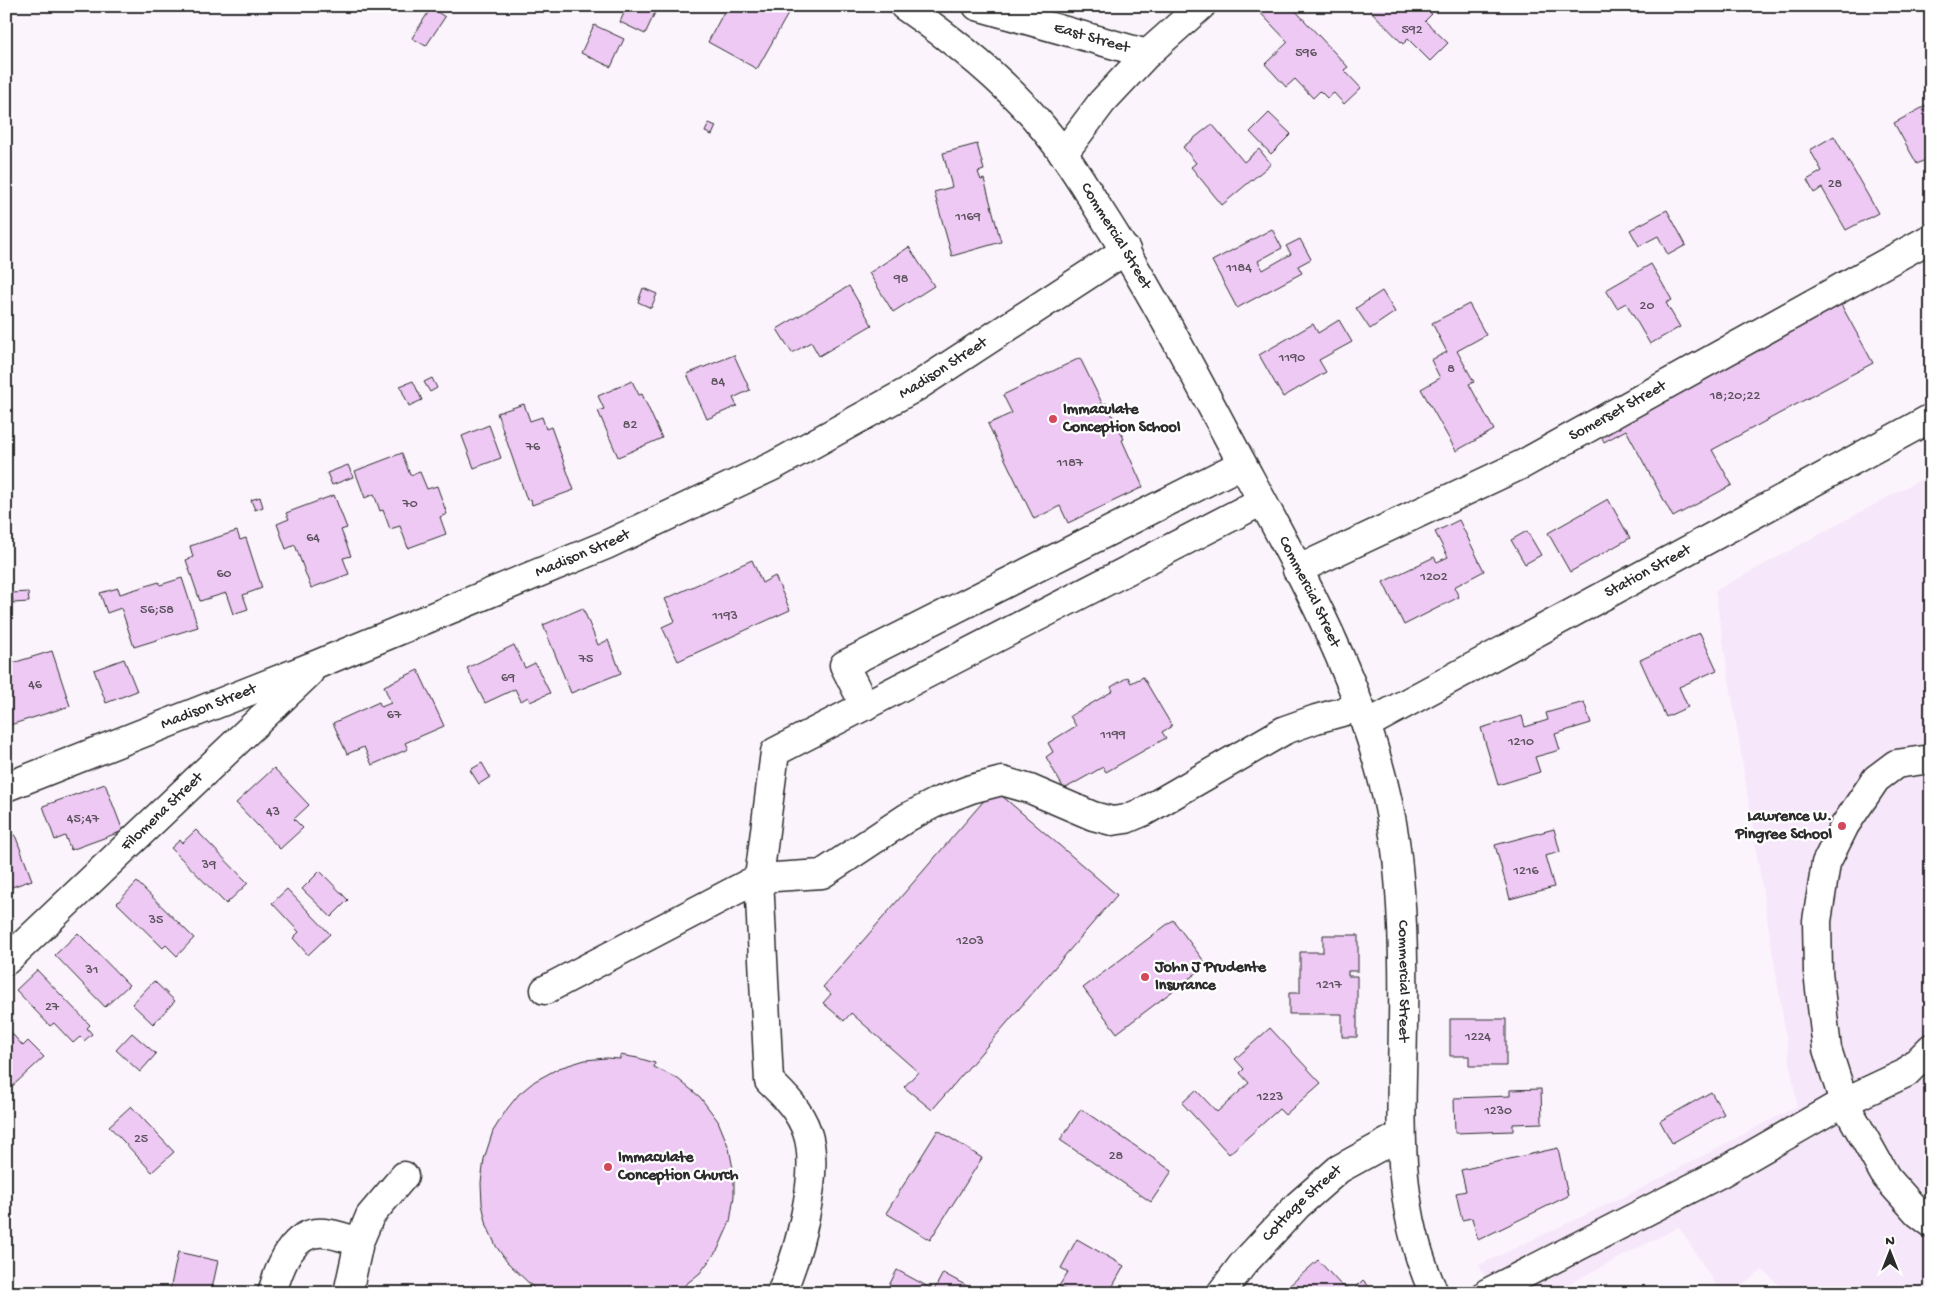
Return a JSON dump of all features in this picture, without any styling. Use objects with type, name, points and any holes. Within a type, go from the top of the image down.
[{"type":"street","name":"Commercial Street","points":[[904,6],[981,65],[1022,103],[1063,154],[1126,250],[1262,501],[1333,640],[1363,716],[1387,803],[1394,838],[1400,888],[1403,961],[1401,1156],[1406,1202],[1414,1240],[1434,1293]]},
{"type":"street","name":"East Street","points":[[977,6],[1147,54]]},
{"type":"street","name":"East Street","points":[[1063,154],[1102,102],[1147,54],[1201,6]]},
{"type":"street","name":"Somerset Street","points":[[1297,570],[1523,464],[1931,238]]},
{"type":"street","name":"Madison Street","points":[[6,787],[318,664],[606,545],[773,466],[916,387],[1126,250]]},
{"type":"street","name":"Station Street","points":[[759,878],[822,874],[908,817],[937,802],[971,789],[1002,781],[1030,789],[1093,816],[1112,821],[1126,819],[1146,811],[1285,730],[1316,718],[1363,716],[1931,418]]},
{"type":"street","points":[[865,706],[844,665],[1242,464]]},
{"type":"street","points":[[781,1293],[790,1274],[799,1244],[808,1199],[811,1162],[808,1133],[792,1102],[769,1081],[759,878],[775,752],[1262,501]]},
{"type":"street","name":"Filomena Street","points":[[6,961],[318,664]]},
{"type":"street","points":[[1931,759],[1896,764],[1876,778],[1845,825],[1826,864],[1816,921],[1818,972],[1828,1048],[1844,1102],[1886,1177],[1918,1213],[1931,1223]]},
{"type":"street","points":[[545,990],[759,878]]},
{"type":"street","points":[[1487,1293],[1719,1174],[1844,1102],[1906,1073],[1931,1048]]},
{"type":"street","name":"Cottage Street","points":[[1222,1293],[1243,1264],[1292,1212],[1339,1169],[1401,1135]]},
{"type":"street","points":[[348,1293],[359,1242],[370,1216],[404,1176]]},
{"type":"street","points":[[272,1293],[278,1273],[291,1248],[307,1235],[323,1232],[359,1242]]},
{"type":"shaded area","name":"Lawrence W. Pingree School","points":[[1925,477],[1931,485],[1931,1293],[1788,1293],[1763,1270],[1730,1293],[1721,1293],[1679,1227],[1551,1293],[1494,1293],[1479,1265],[1642,1188],[1797,1106],[1715,591]]},
{"type":"building","points":[[627,6],[658,6],[645,34],[620,22]]},
{"type":"building","points":[[727,6],[780,6],[779,9],[788,14],[757,69],[708,42]]},
{"type":"building","points":[[1254,6],[1291,6],[1348,67],[1344,70],[1361,88],[1344,104],[1334,93],[1327,98],[1320,91],[1313,98],[1295,79],[1286,87],[1265,64],[1288,42]]},
{"type":"building","points":[[1366,6],[1423,6],[1432,14],[1425,21],[1448,43],[1430,61],[1408,39],[1403,44]]},
{"type":"building","points":[[431,8],[445,17],[426,46],[412,38]]},
{"type":"building","points":[[594,25],[624,39],[611,67],[581,53]]},
{"type":"building","points":[[1931,103],[1931,157],[1917,164],[1894,123]]},
{"type":"building","points":[[1269,113],[1291,134],[1271,154],[1250,132]]},
{"type":"building","points":[[709,123],[716,126],[712,135],[705,132]]},
{"type":"building","points":[[1212,124],[1244,162],[1259,149],[1271,164],[1222,205],[1191,167],[1196,163],[1183,147]]},
{"type":"building","points":[[1834,136],[1878,213],[1846,230],[1822,188],[1814,193],[1807,180],[1822,171],[1810,150]]},
{"type":"building","points":[[977,144],[984,170],[978,172],[981,180],[984,179],[1001,242],[952,256],[934,192],[952,187],[943,153]]},
{"type":"building","points":[[1667,210],[1686,245],[1668,255],[1658,236],[1639,246],[1630,230]]},
{"type":"building","points":[[1272,229],[1282,248],[1258,261],[1263,270],[1291,254],[1286,246],[1300,239],[1311,259],[1298,266],[1302,273],[1237,308],[1212,261]]},
{"type":"building","points":[[909,247],[934,286],[893,312],[869,273]]},
{"type":"building","points":[[1651,264],[1672,300],[1666,303],[1680,327],[1650,344],[1626,303],[1617,308],[1606,290]]},
{"type":"building","points":[[849,286],[872,325],[819,356],[811,342],[792,353],[777,329]]},
{"type":"building","points":[[643,288],[657,294],[651,308],[638,302]]},
{"type":"building","points":[[1382,291],[1395,312],[1370,329],[1356,308]]},
{"type":"building","points":[[1838,299],[1873,363],[1712,450],[1732,485],[1673,517],[1626,430],[1604,442],[1597,429]]},
{"type":"building","points":[[1469,304],[1486,335],[1457,351],[1474,382],[1469,384],[1494,430],[1456,451],[1421,389],[1440,378],[1431,360],[1447,352],[1432,323]]},
{"type":"building","points":[[1339,320],[1352,342],[1319,360],[1326,372],[1283,397],[1259,355],[1313,324],[1318,333]]},
{"type":"building","points":[[734,355],[750,390],[733,398],[737,406],[707,419],[687,374]]},
{"type":"building","points":[[1080,358],[1103,405],[1106,403],[1124,439],[1122,440],[1143,487],[1068,523],[1060,506],[1034,519],[988,424],[1012,413],[1003,395]]},
{"type":"building","points":[[432,378],[437,388],[430,392],[424,382]]},
{"type":"building","points":[[413,381],[422,400],[409,406],[400,386]]},
{"type":"building","points":[[632,381],[639,395],[642,394],[662,438],[618,457],[598,411],[604,409],[598,396]]},
{"type":"building","points":[[524,404],[530,421],[542,417],[546,429],[551,427],[574,490],[532,505],[531,499],[527,500],[497,413]]},
{"type":"building","points":[[489,425],[501,458],[474,468],[462,436]]},
{"type":"building","points":[[402,453],[410,475],[420,472],[427,489],[437,486],[447,514],[440,517],[446,534],[408,548],[400,526],[390,529],[383,510],[380,511],[374,494],[365,498],[355,471]]},
{"type":"building","points":[[348,465],[353,477],[332,485],[327,473]]},
{"type":"building","points":[[334,495],[347,528],[341,530],[351,556],[343,558],[349,574],[311,588],[295,545],[286,549],[277,524],[289,519],[286,513]]},
{"type":"building","points":[[260,497],[263,507],[255,510],[251,500]]},
{"type":"building","points":[[1608,499],[1630,538],[1570,572],[1548,533]]},
{"type":"building","points":[[1459,520],[1484,571],[1454,587],[1459,597],[1404,625],[1383,582],[1434,557],[1437,562],[1448,557],[1435,532]]},
{"type":"building","points":[[237,531],[240,540],[246,538],[262,588],[243,595],[248,609],[233,614],[226,593],[200,601],[186,560],[193,557],[190,546]]},
{"type":"building","points":[[1527,531],[1541,555],[1525,564],[1511,540]]},
{"type":"building","points":[[752,560],[762,583],[775,576],[790,610],[678,661],[662,627],[675,621],[665,599]]},
{"type":"building","points":[[182,578],[198,627],[134,647],[121,608],[107,613],[100,593],[118,588],[120,594],[159,582],[160,585]]},
{"type":"building","points":[[28,592],[29,602],[13,603],[12,593]]},
{"type":"building","points":[[583,608],[598,645],[608,640],[621,673],[571,693],[543,625]]},
{"type":"building","points":[[1700,633],[1717,670],[1679,687],[1688,707],[1666,717],[1640,660]]},
{"type":"building","points":[[514,645],[525,668],[535,663],[550,693],[530,702],[528,697],[521,701],[515,689],[485,703],[467,668]]},
{"type":"building","points":[[52,651],[70,706],[10,725],[6,712],[6,665]]},
{"type":"building","points":[[124,659],[137,691],[106,703],[94,670]]},
{"type":"building","points":[[418,670],[444,726],[405,743],[408,749],[372,765],[364,747],[347,754],[333,723],[379,702],[381,707],[391,703],[384,686]]},
{"type":"building","points":[[1128,677],[1131,683],[1143,677],[1172,726],[1162,732],[1166,738],[1106,772],[1103,767],[1064,789],[1046,757],[1053,752],[1048,743],[1076,726],[1070,716],[1113,691],[1111,687]]},
{"type":"building","points":[[1584,702],[1591,723],[1555,734],[1560,750],[1535,757],[1540,772],[1498,785],[1481,728],[1522,716],[1525,727],[1548,720],[1546,713]]},
{"type":"building","points":[[482,763],[490,777],[479,784],[470,770]]},
{"type":"building","points":[[274,768],[309,805],[294,819],[303,828],[280,849],[236,803]]},
{"type":"building","points":[[105,784],[123,831],[71,850],[65,836],[55,840],[43,806]]},
{"type":"building","points":[[994,789],[1117,895],[932,1110],[904,1087],[918,1072],[851,1013],[844,1021],[823,1003],[831,994],[823,987]]},
{"type":"building","points":[[1554,829],[1560,852],[1545,856],[1554,887],[1510,899],[1495,845]]},
{"type":"building","points":[[196,830],[248,883],[226,904],[171,848],[180,840],[182,843]]},
{"type":"building","points":[[15,835],[32,880],[6,889],[6,838]]},
{"type":"building","points":[[320,871],[348,900],[331,917],[302,889]]},
{"type":"building","points":[[137,882],[194,938],[177,956],[166,945],[163,948],[117,903]]},
{"type":"building","points":[[287,889],[330,934],[308,955],[293,938],[299,932],[272,903]]},
{"type":"building","name":"John J Prudente Insurance","points":[[1173,920],[1207,965],[1117,1033],[1083,988]]},
{"type":"building","points":[[78,933],[129,985],[105,1007],[55,955]]},
{"type":"building","points":[[1323,935],[1358,935],[1358,971],[1348,971],[1348,976],[1357,976],[1357,1037],[1342,1037],[1342,1014],[1289,1014],[1289,993],[1300,993],[1300,952],[1323,952]]},
{"type":"building","points":[[37,970],[90,1025],[87,1028],[92,1034],[84,1041],[80,1037],[73,1043],[54,1023],[50,1026],[16,990]]},
{"type":"building","points":[[154,981],[175,1001],[153,1024],[132,1004]]},
{"type":"building","points":[[1450,1019],[1506,1019],[1506,1066],[1469,1066],[1469,1056],[1450,1056]]},
{"type":"building","points":[[6,1027],[23,1046],[28,1041],[44,1057],[6,1092]]},
{"type":"building","points":[[1270,1028],[1321,1083],[1285,1115],[1279,1109],[1229,1154],[1182,1103],[1196,1090],[1217,1112],[1249,1083],[1240,1073],[1244,1069],[1235,1059]]},
{"type":"building","points":[[132,1033],[156,1054],[140,1072],[116,1050]]},
{"type":"building","name":"Immaculate Conception Church","points":[[620,1055],[655,1063],[654,1067],[678,1079],[700,1097],[718,1121],[729,1148],[734,1174],[734,1196],[730,1222],[718,1249],[700,1273],[675,1293],[531,1293],[534,1288],[507,1262],[496,1246],[487,1226],[482,1204],[481,1183],[484,1159],[493,1131],[519,1094],[535,1081],[559,1068],[585,1060],[620,1059]]},
{"type":"building","points":[[1541,1089],[1542,1123],[1513,1124],[1513,1131],[1455,1133],[1454,1098],[1510,1096],[1510,1090]]},
{"type":"building","points":[[1711,1092],[1724,1114],[1672,1143],[1660,1121]]},
{"type":"building","points":[[131,1106],[174,1152],[152,1172],[109,1126]]},
{"type":"building","points":[[1081,1109],[1172,1171],[1151,1202],[1060,1140]]},
{"type":"building","points":[[938,1130],[982,1158],[930,1240],[886,1213]]},
{"type":"building","points":[[1558,1148],[1568,1196],[1478,1240],[1472,1218],[1462,1220],[1456,1193],[1466,1191],[1461,1170]]},
{"type":"building","points":[[1077,1239],[1124,1266],[1109,1293],[1071,1293],[1059,1286],[1068,1272],[1061,1268]]},
{"type":"building","points":[[178,1252],[218,1261],[211,1293],[185,1293],[170,1290]]},
{"type":"building","points":[[1318,1260],[1341,1285],[1353,1290],[1363,1280],[1375,1293],[1281,1293]]},
{"type":"building","points":[[897,1270],[934,1290],[943,1273],[980,1293],[885,1293]]},
{"type":"place","name":"Immaculate Conception School","points":[[1053,419]]},
{"type":"place","name":"Lawrence W. Pingree School","points":[[1842,826]]},
{"type":"place","name":"John J Prudente Insurance","points":[[1145,977]]},
{"type":"place","name":"Immaculate Conception Church","points":[[608,1167]]}]
